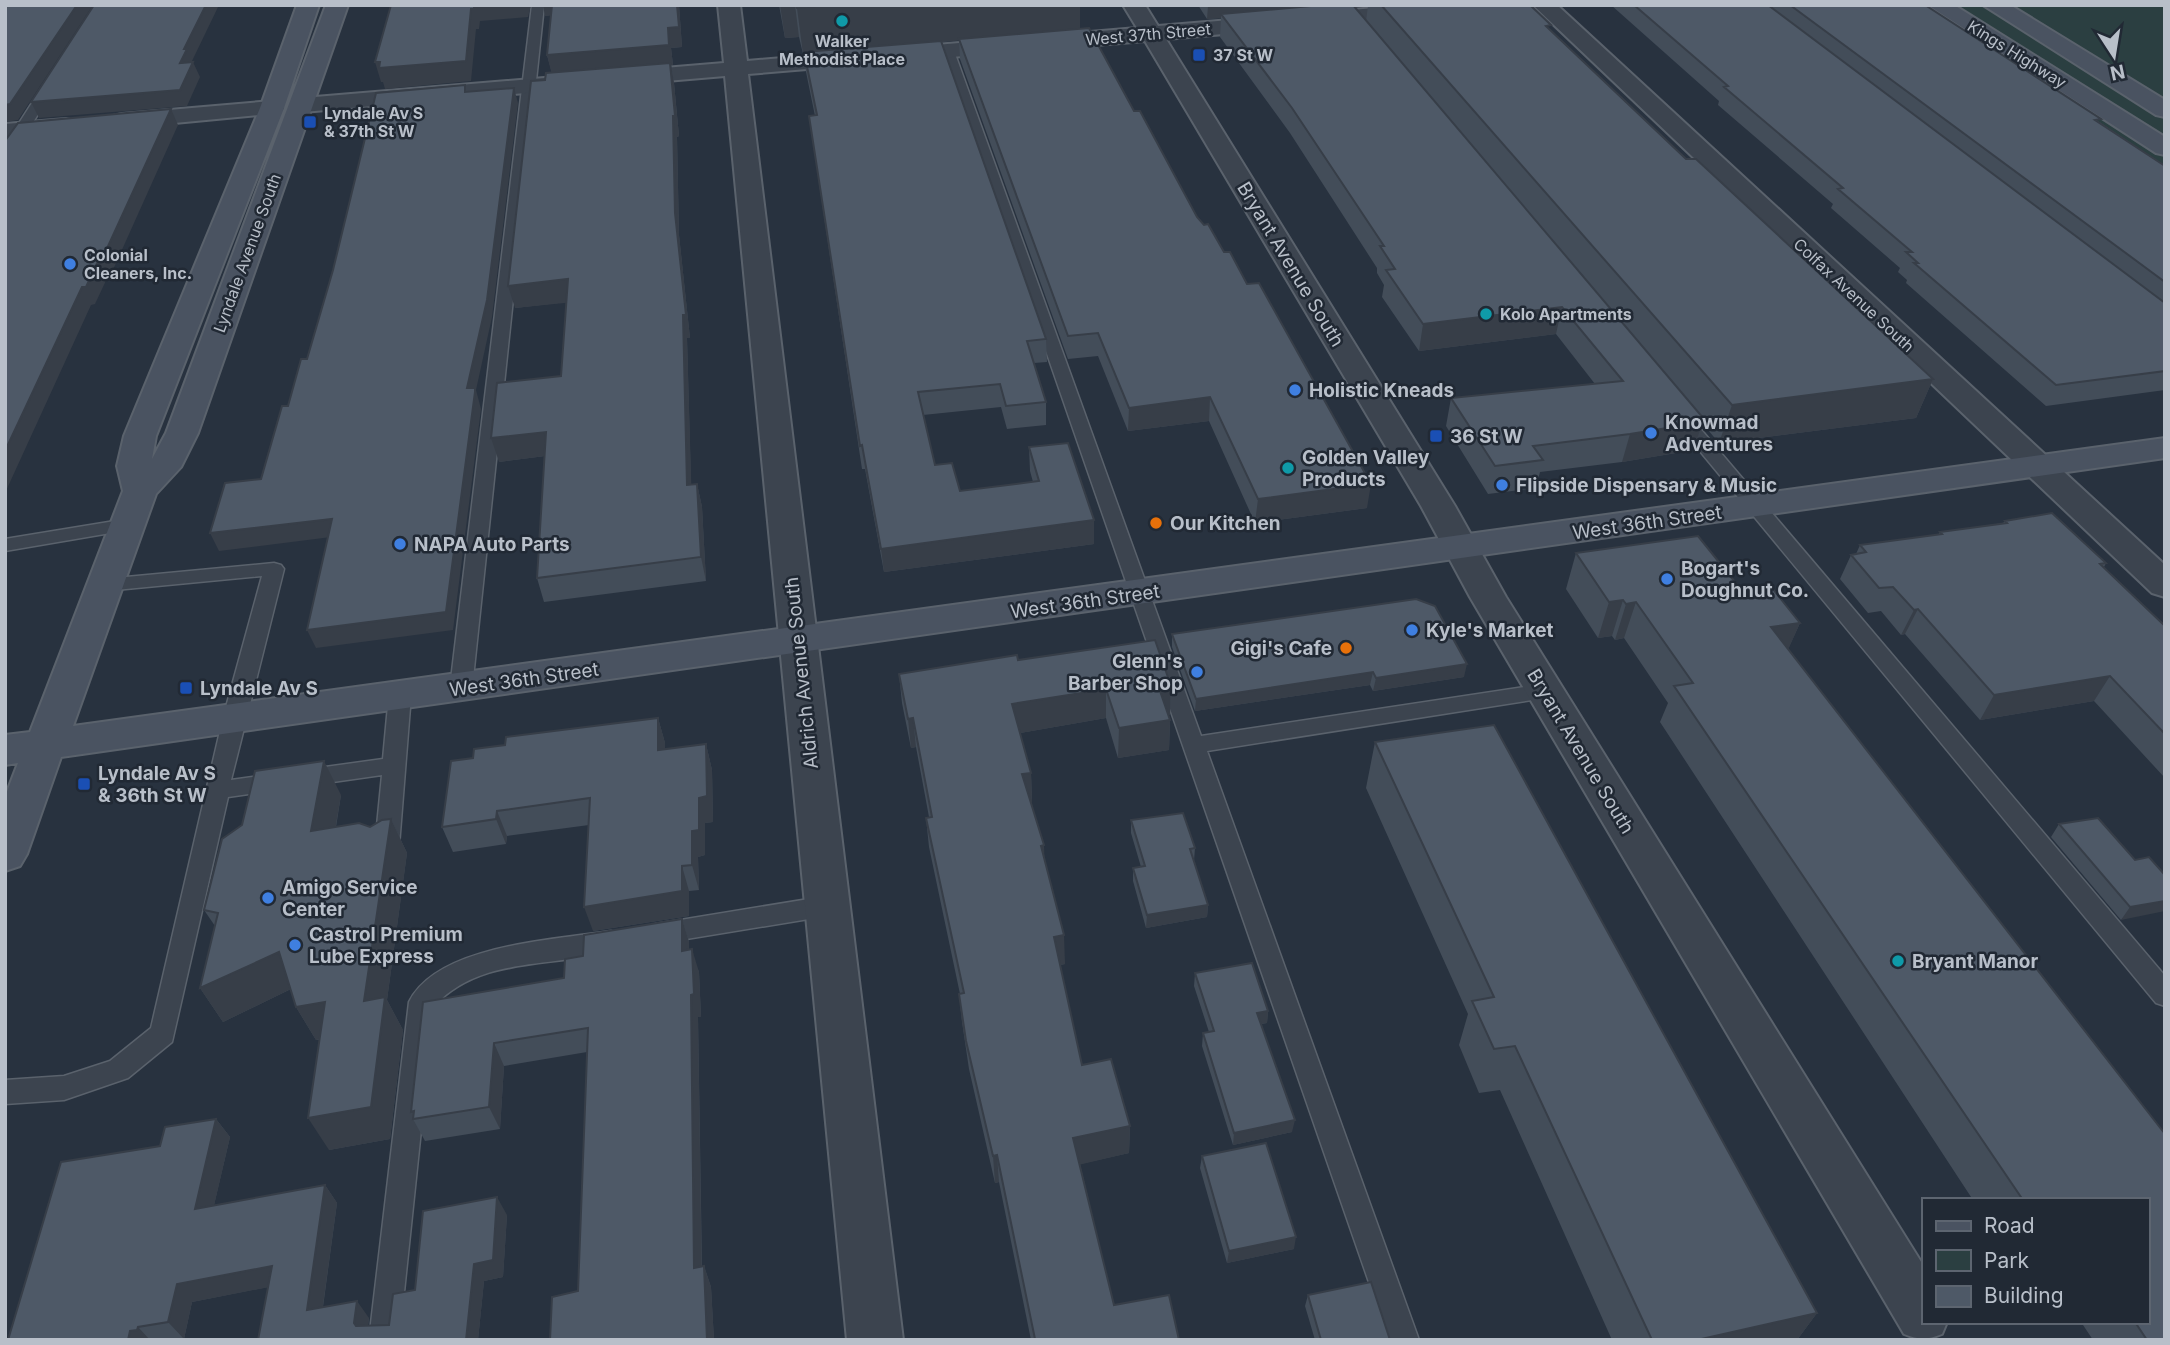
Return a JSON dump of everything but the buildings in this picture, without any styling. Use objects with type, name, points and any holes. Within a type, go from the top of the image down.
[{"type":"main road","name":"Lyndale Avenue South","points":[[140,491],[134,466],[140,436],[272,108],[308,5]]},
{"type":"main road","name":"Lyndale Avenue South","points":[[5,854],[140,491],[169,460],[182,433],[337,5]]},
{"type":"main road","name":"Kings Highway","points":[[1939,5],[2165,148]]},
{"type":"main road","name":"Kings Highway","points":[[1994,5],[2165,110]]},
{"type":"main road","name":"West 36th Street","points":[[5,750],[2165,449]]},
{"type":"street","name":"Aldrich Avenue South","points":[[729,5],[875,1340]]},
{"type":"street","name":"Bryant Avenue South","points":[[1134,5],[1922,1313]]},
{"type":"street","name":"West 37th Street","points":[[303,105],[1151,33],[1344,11],[1491,5]]},
{"type":"street","name":"Colfax Avenue South","points":[[1544,5],[2165,585]]},
{"type":"street","points":[[13,131],[272,108]]},
{"type":"street","points":[[1929,1324],[1938,1340]]},
{"type":"lane","points":[[461,688],[538,5]]},
{"type":"lane","points":[[1344,11],[1367,39]]},
{"type":"lane","points":[[948,51],[1404,1340]]},
{"type":"lane","points":[[5,156],[13,131],[59,72]]},
{"type":"lane","points":[[1667,400],[2165,995]]},
{"type":"lane","points":[[5,545],[127,525]]},
{"type":"lane","points":[[5,1092],[64,1088],[119,1070],[163,1034],[234,718],[274,569],[105,585]]},
{"type":"lane","points":[[1195,745],[1545,691]]},
{"type":"lane","points":[[386,850],[396,765],[400,695]]},
{"type":"lane","points":[[218,790],[396,765]]},
{"type":"lane","points":[[384,1340],[422,1002],[440,983],[478,963],[827,906]]},
{"type":"green space","points":[[1914,5],[2165,5],[2165,171]]},
{"type":"place","name":"Walker Methodist Place","points":[[842,21]]},
{"type":"place","name":"37 St W","points":[[1199,55]]},
{"type":"place","name":"Lyndale Av S & 37th St W","points":[[310,122]]},
{"type":"place","name":"Colonial Cleaners, Inc.","points":[[70,264]]},
{"type":"place","name":"Kolo Apartments","points":[[1486,314]]},
{"type":"place","name":"Holistic Kneads","points":[[1295,390]]},
{"type":"place","name":"Knowmad Adventures","points":[[1651,433]]},
{"type":"place","name":"36 St W","points":[[1436,436]]},
{"type":"place","name":"Golden Valley Products","points":[[1288,468]]},
{"type":"place","name":"Flipside Dispensary & Music","points":[[1502,485]]},
{"type":"place","name":"Our Kitchen","points":[[1156,523]]},
{"type":"place","name":"NAPA Auto Parts","points":[[400,544]]},
{"type":"place","name":"Bogart's Doughnut Co.","points":[[1667,579]]},
{"type":"place","name":"Kyle's Market","points":[[1412,630]]},
{"type":"place","name":"Gigi's Cafe","points":[[1346,648]]},
{"type":"place","name":"Glenn's Barber Shop","points":[[1197,672]]},
{"type":"place","name":"Lyndale Av S","points":[[186,688]]},
{"type":"place","name":"Lyndale Av S & 36th St W","points":[[84,784]]},
{"type":"place","name":"Amigo Service Center","points":[[268,898]]},
{"type":"place","name":"Castrol Premium Lube Express","points":[[295,945]]},
{"type":"place","name":"Bryant Manor","points":[[1898,961]]}]
